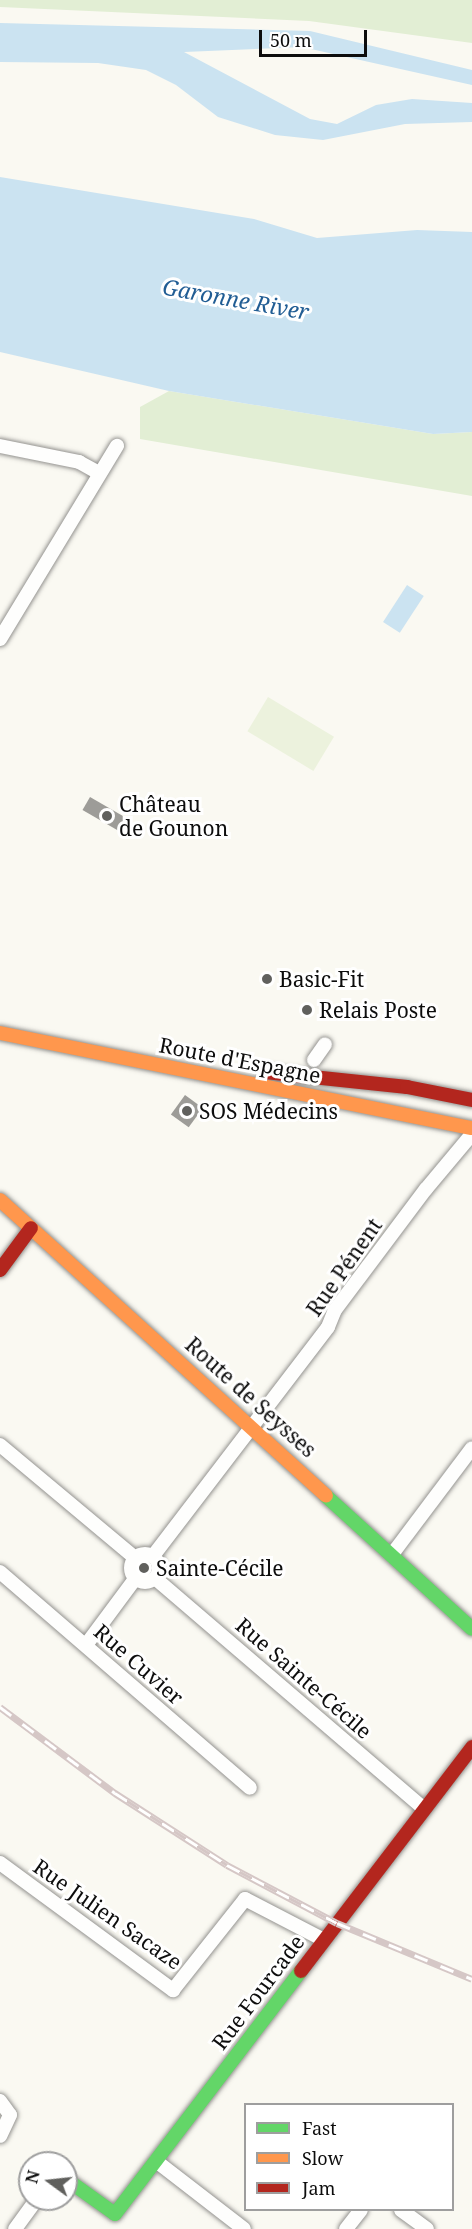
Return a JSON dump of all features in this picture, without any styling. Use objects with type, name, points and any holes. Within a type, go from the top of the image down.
[{"type":"main road","name":"Route d'Espagne","points":[[0,1019],[288,1077],[407,1087],[472,1101]]},
{"type":"main road","name":"Route d'Espagne","points":[[0,1033],[472,1128]]},
{"type":"main road","name":"Route de Seysses","points":[[0,1200],[393,1553],[472,1629]]},
{"type":"main road","points":[[0,1269],[31,1228]]},
{"type":"main road","name":"Rue Fourcade","points":[[78,2188],[115,2214],[472,1747]]},
{"type":"street","points":[[0,446],[80,462],[97,471]]},
{"type":"street","points":[[0,639],[97,471],[117,446]]},
{"type":"street","points":[[314,1060],[325,1044]]},
{"type":"street","name":"Rue Pénent","points":[[153,1556],[252,1426],[419,1198],[472,1134]]},
{"type":"street","points":[[0,1445],[135,1558],[153,1556],[160,1566],[156,1579],[145,1584],[135,1579],[131,1565],[135,1558]]},
{"type":"street","points":[[393,1553],[472,1448]]},
{"type":"street","name":"Rue Cuvier","points":[[0,1572],[250,1788]]},
{"type":"street","points":[[86,1645],[135,1579]]},
{"type":"street","name":"Rue Sainte-Cécile","points":[[156,1579],[424,1809]]},
{"type":"street","name":"Rue Julien Sacaze","points":[[0,1863],[173,1990],[245,1899],[324,1940]]},
{"type":"street","points":[[0,2101],[10,2115],[0,2136]]},
{"type":"street","points":[[156,2161],[244,2229]]},
{"type":"street","points":[[15,2229],[29,2211]]},
{"type":"street","points":[[346,2229],[360,2211]]},
{"type":"street","points":[[401,2211],[427,2229]]},
{"type":"green space","points":[[0,0],[472,0],[472,43],[309,21],[0,7]]},
{"type":"green space","points":[[169,391],[433,434],[472,432],[472,496],[140,439],[140,407]]},
{"type":"green space","points":[[268,697],[334,737],[313,771],[247,731]]},
{"type":"water","points":[[0,23],[310,31],[472,70],[472,85],[302,47],[184,52],[310,119],[337,124],[376,105],[412,99],[472,103],[472,122],[405,124],[323,140],[275,135],[218,117],[176,85],[146,70],[98,63],[0,62]]},
{"type":"water","name":"Garonne River","points":[[0,177],[254,219],[317,238],[417,230],[472,232],[472,432],[433,434],[169,391],[0,352]]},
{"type":"water","points":[[407,585],[424,596],[400,633],[383,622]]},
{"type":"building","name":"Château de Gounon","points":[[90,797],[132,821],[124,834],[82,810]]},
{"type":"building","name":"SOS Médecins","points":[[185,1095],[203,1108],[189,1127],[171,1114]]},
{"type":"railway","points":[[0,1707],[115,1793],[227,1865],[337,1923],[472,1979]]},
{"type":"traffic: fast","points":[[326,1496],[472,1629]]},
{"type":"traffic: fast","points":[[78,2188],[115,2214],[301,1971]]},
{"type":"traffic: slow","points":[[0,1033],[472,1128]]},
{"type":"traffic: slow","points":[[0,1200],[326,1496]]},
{"type":"traffic: jam","points":[[265,1072],[407,1087],[472,1100]]},
{"type":"traffic: jam","points":[[0,1270],[31,1228]]},
{"type":"traffic: jam","points":[[301,1971],[472,1747]]},
{"type":"place","name":"Château de Gounon","points":[[107,816]]},
{"type":"place","name":"Basic-Fit","points":[[267,979]]},
{"type":"place","name":"Relais Poste","points":[[307,1010]]},
{"type":"place","name":"SOS Médecins","points":[[187,1111]]},
{"type":"place","name":"Sainte-Cécile","points":[[144,1568]]}]
